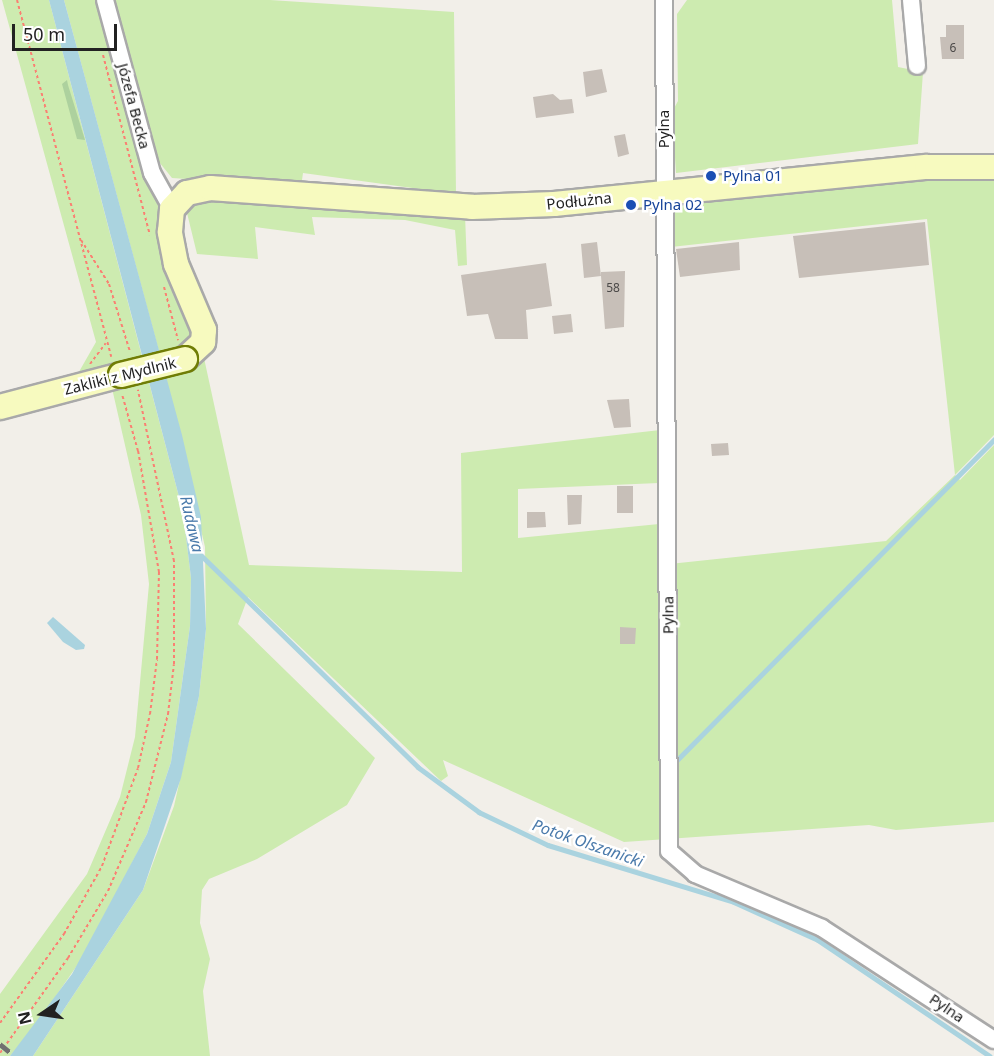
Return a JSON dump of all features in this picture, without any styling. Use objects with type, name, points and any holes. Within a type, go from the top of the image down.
[{"type":"street","name":"Józefa Becka","points":[[105,0],[152,173],[172,209]]},
{"type":"street","name":"Pylna","points":[[664,0],[669,851],[695,874],[822,928],[994,1040]]},
{"type":"street","points":[[911,0],[917,66]]},
{"type":"street","name":"Podłużna","points":[[172,209],[187,193],[210,188],[472,207],[555,204],[927,167],[994,167]]},
{"type":"street","name":"Zakliki z Mydlnik","points":[[0,407],[185,359],[203,342],[204,330],[176,264],[172,209]]},
{"type":"path","points":[[0,1023],[64,934],[102,866],[138,768],[150,714],[157,659],[159,572],[127,374],[81,239],[17,0]]},
{"type":"path","points":[[100,44],[152,243]]},
{"type":"path","points":[[0,1053],[68,958],[113,881],[142,812],[168,714],[174,664],[174,561],[127,374],[109,284],[81,239]]},
{"type":"path","points":[[161,275],[185,359]]},
{"type":"green space","points":[[2,0],[49,0],[144,364],[76,377],[96,342]]},
{"type":"green space","points":[[64,0],[102,0],[192,330],[189,347],[161,359]]},
{"type":"green space","points":[[111,0],[270,0],[454,12],[456,194],[303,173],[301,187],[172,178],[155,157]]},
{"type":"green space","points":[[687,0],[892,0],[898,67],[923,72],[918,144],[676,173],[672,112],[678,101],[677,14]]},
{"type":"green space","points":[[67,80],[85,140],[77,139],[62,84]]},
{"type":"green space","points":[[923,179],[994,181],[994,435],[955,475],[927,219],[671,247],[670,201]]},
{"type":"green space","points":[[250,198],[465,215],[467,265],[458,266],[455,230],[405,220],[312,217],[315,235],[255,227],[258,259],[197,254],[187,213],[192,200]]},
{"type":"green space","points":[[204,358],[249,565],[462,572],[461,453],[660,430],[659,483],[518,489],[518,538],[659,524],[660,565],[886,541],[955,475],[960,480],[994,445],[994,822],[896,830],[869,825],[624,842],[443,760],[448,776],[441,781],[248,597],[238,624],[375,758],[347,805],[257,859],[209,879],[202,890],[200,923],[210,959],[203,991],[210,1056],[33,1056],[143,890],[174,806],[199,696],[206,629],[205,547],[164,370]]},
{"type":"green space","points":[[147,375],[183,512],[191,578],[190,626],[171,762],[147,834],[83,957],[28,1036],[10,1056],[0,1056],[0,994],[87,874],[120,797],[135,737],[149,584],[141,515],[111,384]]},
{"type":"water","name":"Rudawa","points":[[49,0],[64,0],[182,435],[201,517],[206,629],[199,696],[181,778],[143,890],[33,1056],[10,1056],[72,974],[147,834],[171,762],[190,626],[191,578],[183,512]]},
{"type":"water","points":[[53,617],[85,645],[84,649],[76,650],[63,642],[47,623]]},
{"type":"building","points":[[946,25],[964,25],[964,59],[942,59],[940,37],[946,37]]},
{"type":"building","points":[[602,69],[607,92],[586,97],[583,72]]},
{"type":"building","points":[[553,94],[560,100],[572,99],[574,113],[536,118],[533,97]]},
{"type":"building","points":[[625,134],[629,154],[618,157],[614,136]]},
{"type":"building","points":[[925,222],[929,265],[799,278],[793,236]]},
{"type":"building","points":[[597,242],[601,276],[584,278],[581,244]]},
{"type":"building","points":[[739,242],[740,270],[680,277],[676,249]]},
{"type":"building","points":[[546,263],[552,306],[526,310],[528,339],[495,339],[488,314],[467,316],[461,275]]},
{"type":"building","points":[[625,271],[624,327],[605,329],[601,272]]},
{"type":"building","points":[[571,314],[573,332],[554,334],[552,316]]},
{"type":"building","points":[[629,399],[631,427],[614,428],[607,400]]},
{"type":"building","points":[[728,443],[729,455],[712,456],[711,444]]},
{"type":"building","points":[[617,486],[633,486],[633,513],[617,513]]},
{"type":"building","points":[[567,495],[582,495],[581,524],[568,525]]},
{"type":"building","points":[[527,512],[545,512],[546,527],[527,528]]},
{"type":"building","points":[[620,627],[636,628],[635,644],[620,644]]},
{"type":"waterway","points":[[676,761],[994,440]]},
{"type":"waterway","name":"Potok Olszanicki","points":[[202,556],[418,767],[479,812],[548,845],[734,902],[818,940],[990,1056]]},
{"type":"railway","points":[[0,1044],[15,1056]]},
{"type":"place","name":"Pylna 01","points":[[711,176]]},
{"type":"place","name":"Pylna 02","points":[[631,205]]}]
